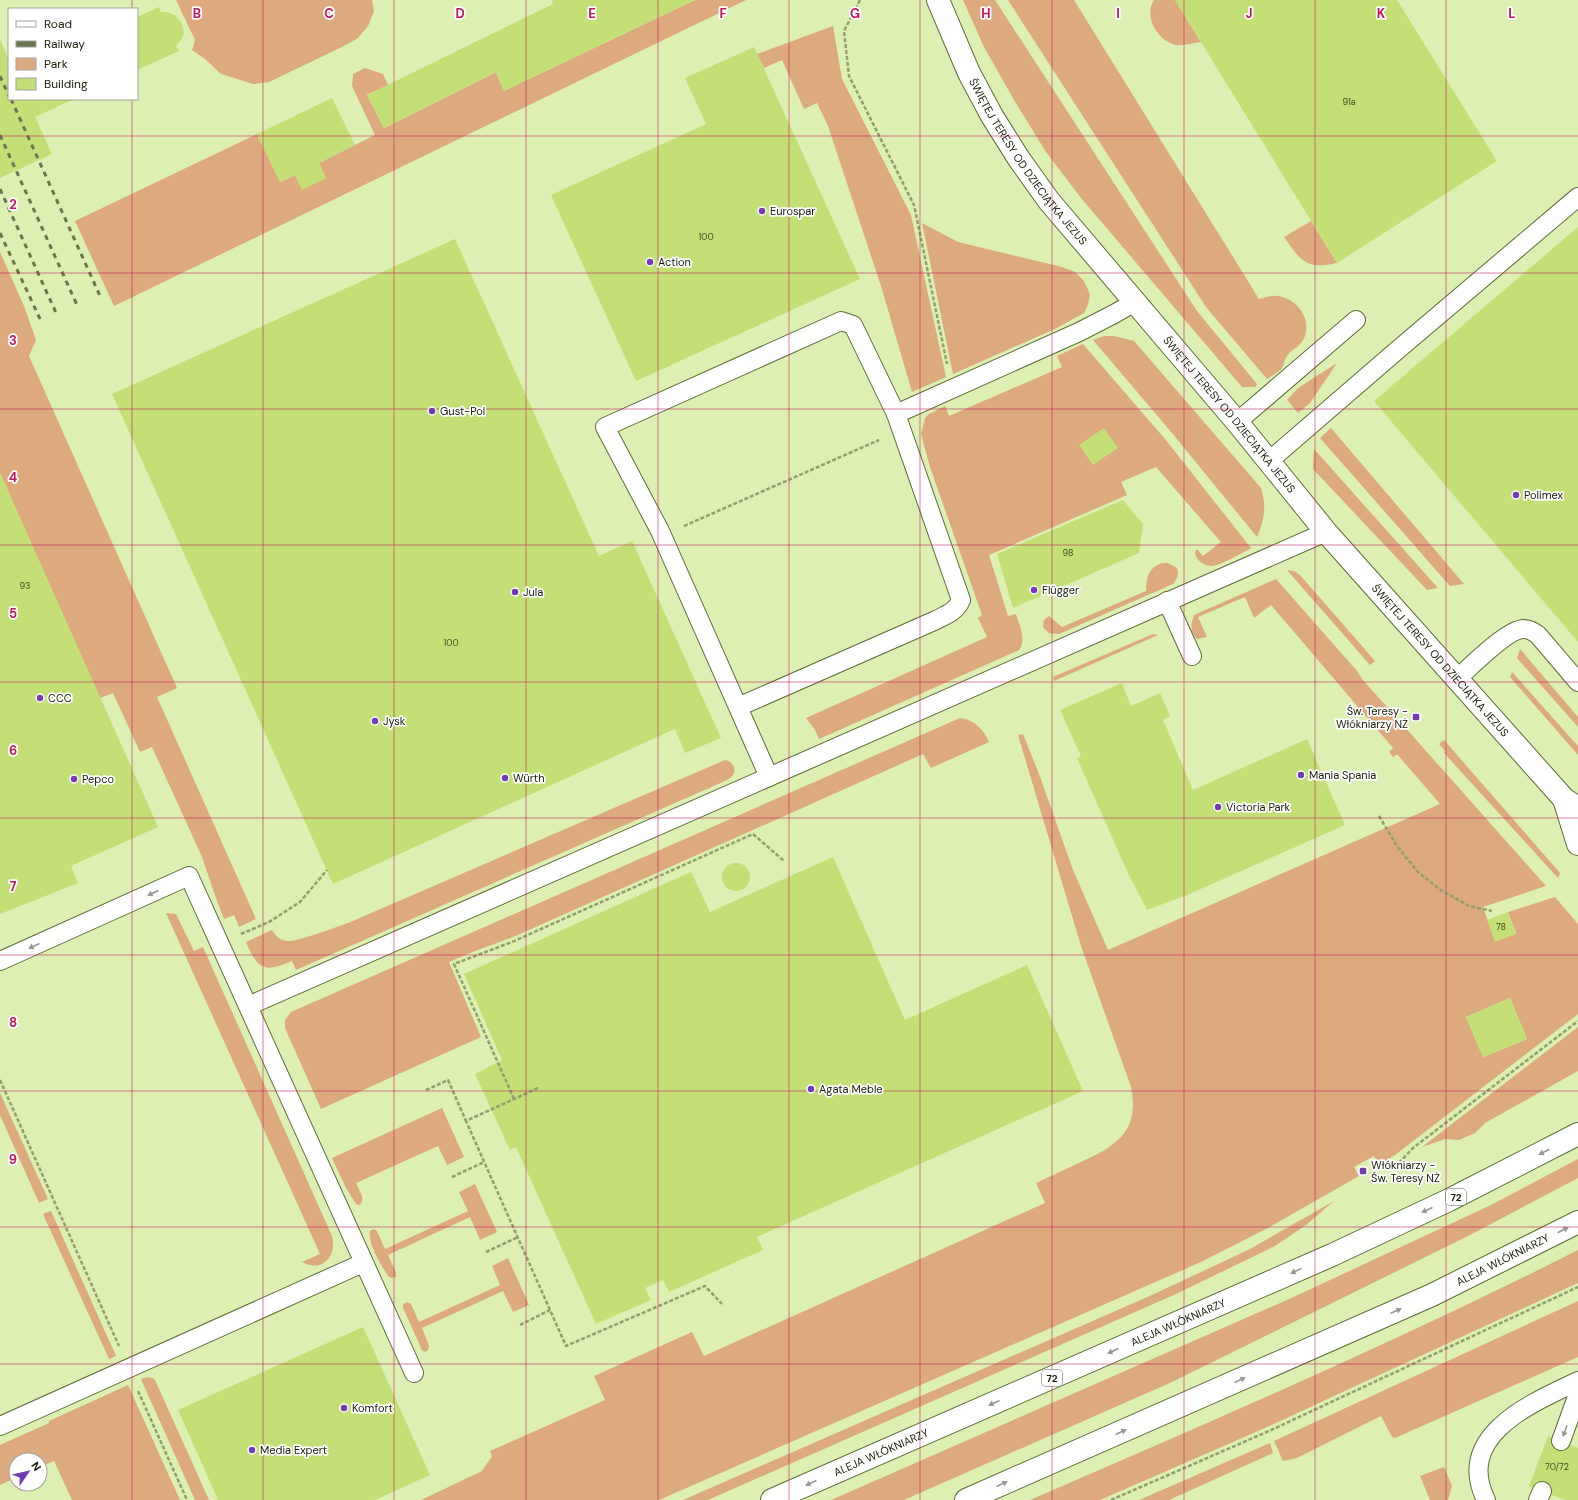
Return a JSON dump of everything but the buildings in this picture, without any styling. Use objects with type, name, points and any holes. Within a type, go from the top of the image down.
[{"type":"main road","name":"ŚWIĘTEJ TERESY OD DZIECIĄTKA JEZUS","points":[[938,0],[969,72],[992,116],[1019,159],[1049,201],[1237,422],[1326,532],[1571,803],[1578,844]]},
{"type":"main road","name":"ALEJA WŁÓKNIARZY","points":[[772,1500],[1332,1255],[1449,1200],[1578,1134]]},
{"type":"main road","name":"ALEJA WŁÓKNIARZY","points":[[966,1500],[1418,1301],[1494,1265],[1578,1222]]},
{"type":"lane","points":[[1269,461],[1578,197]]},
{"type":"lane","points":[[899,422],[952,388],[1079,332],[1135,302]]},
{"type":"lane","points":[[1237,422],[1356,320]]},
{"type":"lane","points":[[738,707],[934,621],[954,611],[958,607],[961,600],[899,422],[852,325],[841,321],[605,426],[662,536],[769,778]]},
{"type":"lane","points":[[248,1006],[1326,532]]},
{"type":"lane","points":[[1167,601],[1192,656]]},
{"type":"lane","points":[[1458,678],[1508,635],[1515,630],[1524,628],[1531,630],[1538,635],[1578,682]]},
{"type":"lane","points":[[0,961],[188,876],[414,1373]]},
{"type":"lane","points":[[0,1426],[363,1263]]},
{"type":"lane","points":[[1486,1500],[1479,1479],[1478,1467],[1486,1444],[1509,1418],[1532,1404],[1578,1382]]},
{"type":"lane","points":[[1561,1441],[1578,1394]]},
{"type":"path","points":[[860,0],[844,31],[849,76],[914,205],[952,388]]},
{"type":"path","points":[[662,536],[899,422]]},
{"type":"path","points":[[1379,816],[1397,846],[1417,871],[1439,889],[1469,906],[1492,911]]},
{"type":"path","points":[[514,1099],[454,964],[512,942],[752,834],[784,861]]},
{"type":"path","points":[[237,936],[269,922],[300,902],[327,870]]},
{"type":"path","points":[[1399,1163],[1413,1148],[1578,1020]]},
{"type":"path","points":[[0,1080],[120,1346]]},
{"type":"path","points":[[426,1090],[448,1080],[566,1346],[705,1286],[722,1304]]},
{"type":"path","points":[[466,1121],[538,1088]]},
{"type":"path","points":[[452,1177],[484,1162]]},
{"type":"path","points":[[486,1252],[518,1237]]},
{"type":"path","points":[[1111,1500],[1269,1431],[1578,1287]]},
{"type":"path","points":[[520,1325],[550,1310]]},
{"type":"path","points":[[143,1402],[187,1500]]},
{"type":"green space","points":[[176,0],[372,0],[374,11],[368,26],[358,38],[269,82],[253,84],[221,74],[205,59],[192,50],[195,40]]},
{"type":"green space","points":[[695,0],[746,0],[114,306],[75,221],[257,134],[280,182],[295,175],[302,189],[326,178],[319,163],[375,135],[352,86],[353,74],[365,68],[383,74],[388,85],[367,95],[384,128],[496,72],[504,91]]},
{"type":"green space","points":[[963,0],[995,0],[1197,311],[1257,384],[1255,387],[1242,387],[1081,198],[1046,152],[984,47]]},
{"type":"green space","points":[[1008,0],[1074,0],[1259,299],[1271,296],[1280,296],[1299,307],[1305,318],[1305,336],[1301,343],[1289,353],[1282,368],[1277,372],[1267,379],[1206,307]]},
{"type":"green space","points":[[1154,0],[1175,0],[1201,42],[1176,45],[1163,39],[1151,21],[1151,7]]},
{"type":"green space","points":[[833,26],[842,79],[911,215],[946,377],[912,392],[881,286],[828,126],[817,103],[804,109],[782,60],[764,68],[757,54]]},
{"type":"green space","points":[[1311,221],[1337,263],[1318,265],[1305,262],[1300,258],[1284,237]]},
{"type":"green space","points":[[922,223],[958,242],[1062,267],[1075,272],[1084,281],[1090,294],[1088,305],[1084,313],[1057,328],[953,374]]},
{"type":"green space","points":[[0,252],[24,306],[36,340],[29,356],[177,688],[157,697],[256,919],[239,927],[234,915],[224,919],[202,857],[152,747],[140,752],[113,693],[100,698],[0,473]]},
{"type":"green space","points":[[1104,336],[1114,336],[1134,341],[1261,488],[1264,501],[1264,513],[1257,537],[1172,433],[1093,340]]},
{"type":"green space","points":[[1083,344],[1165,439],[1251,548],[1217,565],[1210,566],[1204,564],[1195,555],[1197,549],[1203,556],[1221,542],[1156,467],[1121,482],[1127,495],[989,555],[1008,616],[1016,614],[1022,637],[1019,650],[819,739],[815,730],[806,718],[987,637],[978,618],[982,615],[930,467],[921,434],[925,418],[929,414],[945,406],[949,416],[1062,367],[1057,356]]},
{"type":"green space","points":[[1337,363],[1310,403],[1298,413],[1287,400],[1298,388]]},
{"type":"green space","points":[[1331,428],[1464,584],[1450,586],[1320,438]]},
{"type":"green space","points":[[1314,449],[1438,588],[1427,590],[1313,469]]},
{"type":"green space","points":[[1162,563],[1168,563],[1177,568],[1178,576],[1173,584],[1059,634],[1049,633],[1043,627],[1044,620],[1049,616],[1062,627],[1146,591],[1147,581],[1151,570]]},
{"type":"green space","points":[[1287,570],[1294,571],[1300,575],[1375,661],[1370,665]]},
{"type":"green space","points":[[1276,579],[1357,671],[1363,680],[1546,886],[1483,907],[1495,941],[1516,933],[1508,912],[1555,897],[1578,924],[1578,1014],[1395,1155],[1379,1165],[1374,1156],[1354,1167],[1359,1176],[1268,1228],[1201,1262],[659,1500],[421,1500],[482,1471],[492,1456],[490,1451],[605,1400],[594,1376],[692,1332],[704,1356],[1045,1203],[1036,1183],[1105,1150],[1123,1135],[1129,1126],[1132,1115],[1133,1102],[1131,1087],[1081,946],[1018,735],[1023,734],[1039,774],[1073,870],[1108,950],[1440,804],[1397,754],[1393,757],[1389,752],[1393,748],[1271,605],[1254,618],[1245,597],[1198,617],[1207,637],[1197,639],[1194,636],[1191,627],[1194,615]],"holes":[[[1510,998],[1527,1039],[1483,1057],[1466,1017]]]},
{"type":"green space","points":[[1153,634],[1158,635],[1054,681],[1053,677]]},
{"type":"green space","points":[[1520,649],[1578,717],[1578,727],[1517,658]]},
{"type":"green space","points":[[1512,672],[1578,746],[1578,755],[1510,677]]},
{"type":"green space","points":[[960,718],[970,721],[978,726],[989,742],[931,768],[923,754],[511,938],[449,962],[481,1037],[321,1109],[285,1028],[285,1020],[291,1012]]},
{"type":"green space","points":[[1444,740],[1560,873],[1558,878],[1444,753],[1445,751],[1439,744]]},
{"type":"green space","points":[[725,760],[732,764],[734,773],[725,781],[296,970],[292,961],[275,967],[268,968],[263,966],[254,958],[246,942],[272,930],[280,939],[292,941],[348,923]]},
{"type":"green space","points":[[166,913],[176,914],[194,951],[203,947],[332,1236],[333,1244],[330,1256],[322,1264],[316,1266],[302,1262],[320,1254]]},
{"type":"green space","points":[[1578,1027],[1578,1071],[1485,1123],[1475,1133],[1459,1140],[1445,1139],[1422,1147]]},
{"type":"green space","points":[[0,1093],[48,1199],[39,1203],[0,1115]]},
{"type":"green space","points":[[442,1108],[464,1157],[447,1165],[438,1146],[356,1183],[361,1194],[362,1203],[360,1205],[356,1204],[346,1188],[332,1158]]},
{"type":"green space","points":[[1578,1159],[1578,1178],[1468,1236],[1172,1382],[904,1500],[831,1500],[1287,1300],[1491,1205]]},
{"type":"green space","points":[[475,1184],[497,1232],[480,1240],[470,1217],[388,1255],[396,1272],[396,1277],[389,1277],[373,1248],[370,1231],[374,1229],[377,1231],[385,1249],[468,1211],[459,1192]]},
{"type":"green space","points":[[1334,1201],[1306,1225],[1275,1246],[1176,1294],[708,1500],[683,1500],[1152,1295],[1250,1249]]},
{"type":"green space","points":[[51,1211],[116,1356],[109,1359],[43,1214]]},
{"type":"green space","points":[[1578,1250],[1578,1283],[1265,1428],[1100,1500],[1030,1500],[1237,1410],[1374,1348],[1511,1284]]},
{"type":"green space","points":[[508,1258],[529,1305],[513,1312],[503,1291],[422,1328],[429,1346],[428,1350],[425,1352],[422,1350],[403,1308],[403,1304],[407,1302],[411,1304],[419,1322],[500,1285],[492,1266]]},
{"type":"green space","points":[[1578,1301],[1578,1357],[1395,1438],[1392,1437],[1381,1416],[1297,1458],[1283,1461],[1274,1441]]},
{"type":"green space","points":[[148,1377],[155,1380],[209,1500],[195,1500],[141,1379]]},
{"type":"green space","points":[[128,1385],[180,1500],[72,1500],[54,1461],[48,1464],[48,1452],[8,1452],[8,1482],[0,1485],[0,1445],[49,1423],[49,1421]]},
{"type":"green space","points":[[1270,1443],[1273,1453],[1169,1500],[1139,1500]]},
{"type":"green space","points":[[1444,1467],[1452,1486],[1448,1500],[1430,1500],[1420,1476]]},
{"type":"railway","points":[[0,76],[8,94]]},
{"type":"railway","points":[[11,100],[101,298]]},
{"type":"railway","points":[[0,135],[77,305]]},
{"type":"railway","points":[[0,189],[57,315]]},
{"type":"railway","points":[[0,233],[41,321]]},
{"type":"place","name":"Eurospar","points":[[762,211]]},
{"type":"place","name":"Action","points":[[650,262]]},
{"type":"place","name":"Gust-Pol","points":[[432,411]]},
{"type":"place","name":"Polimex","points":[[1516,495]]},
{"type":"place","name":"Flügger","points":[[1034,590]]},
{"type":"place","name":"Jula","points":[[515,592]]},
{"type":"place","name":"CCC","points":[[40,698]]},
{"type":"place","name":"Św. Teresy - Włókniarzy NŻ","points":[[1416,717]]},
{"type":"place","name":"Jysk","points":[[375,721]]},
{"type":"place","name":"Mania Spania","points":[[1301,775]]},
{"type":"place","name":"Würth","points":[[505,778]]},
{"type":"place","name":"Pepco","points":[[74,779]]},
{"type":"place","name":"Victoria Park","points":[[1218,807]]},
{"type":"place","name":"Agata Meble","points":[[811,1089]]},
{"type":"place","name":"Włókniarzy - Św. Teresy NŻ","points":[[1363,1171]]},
{"type":"place","name":"Komfort","points":[[344,1408]]},
{"type":"place","name":"Media Expert","points":[[252,1450]]}]
